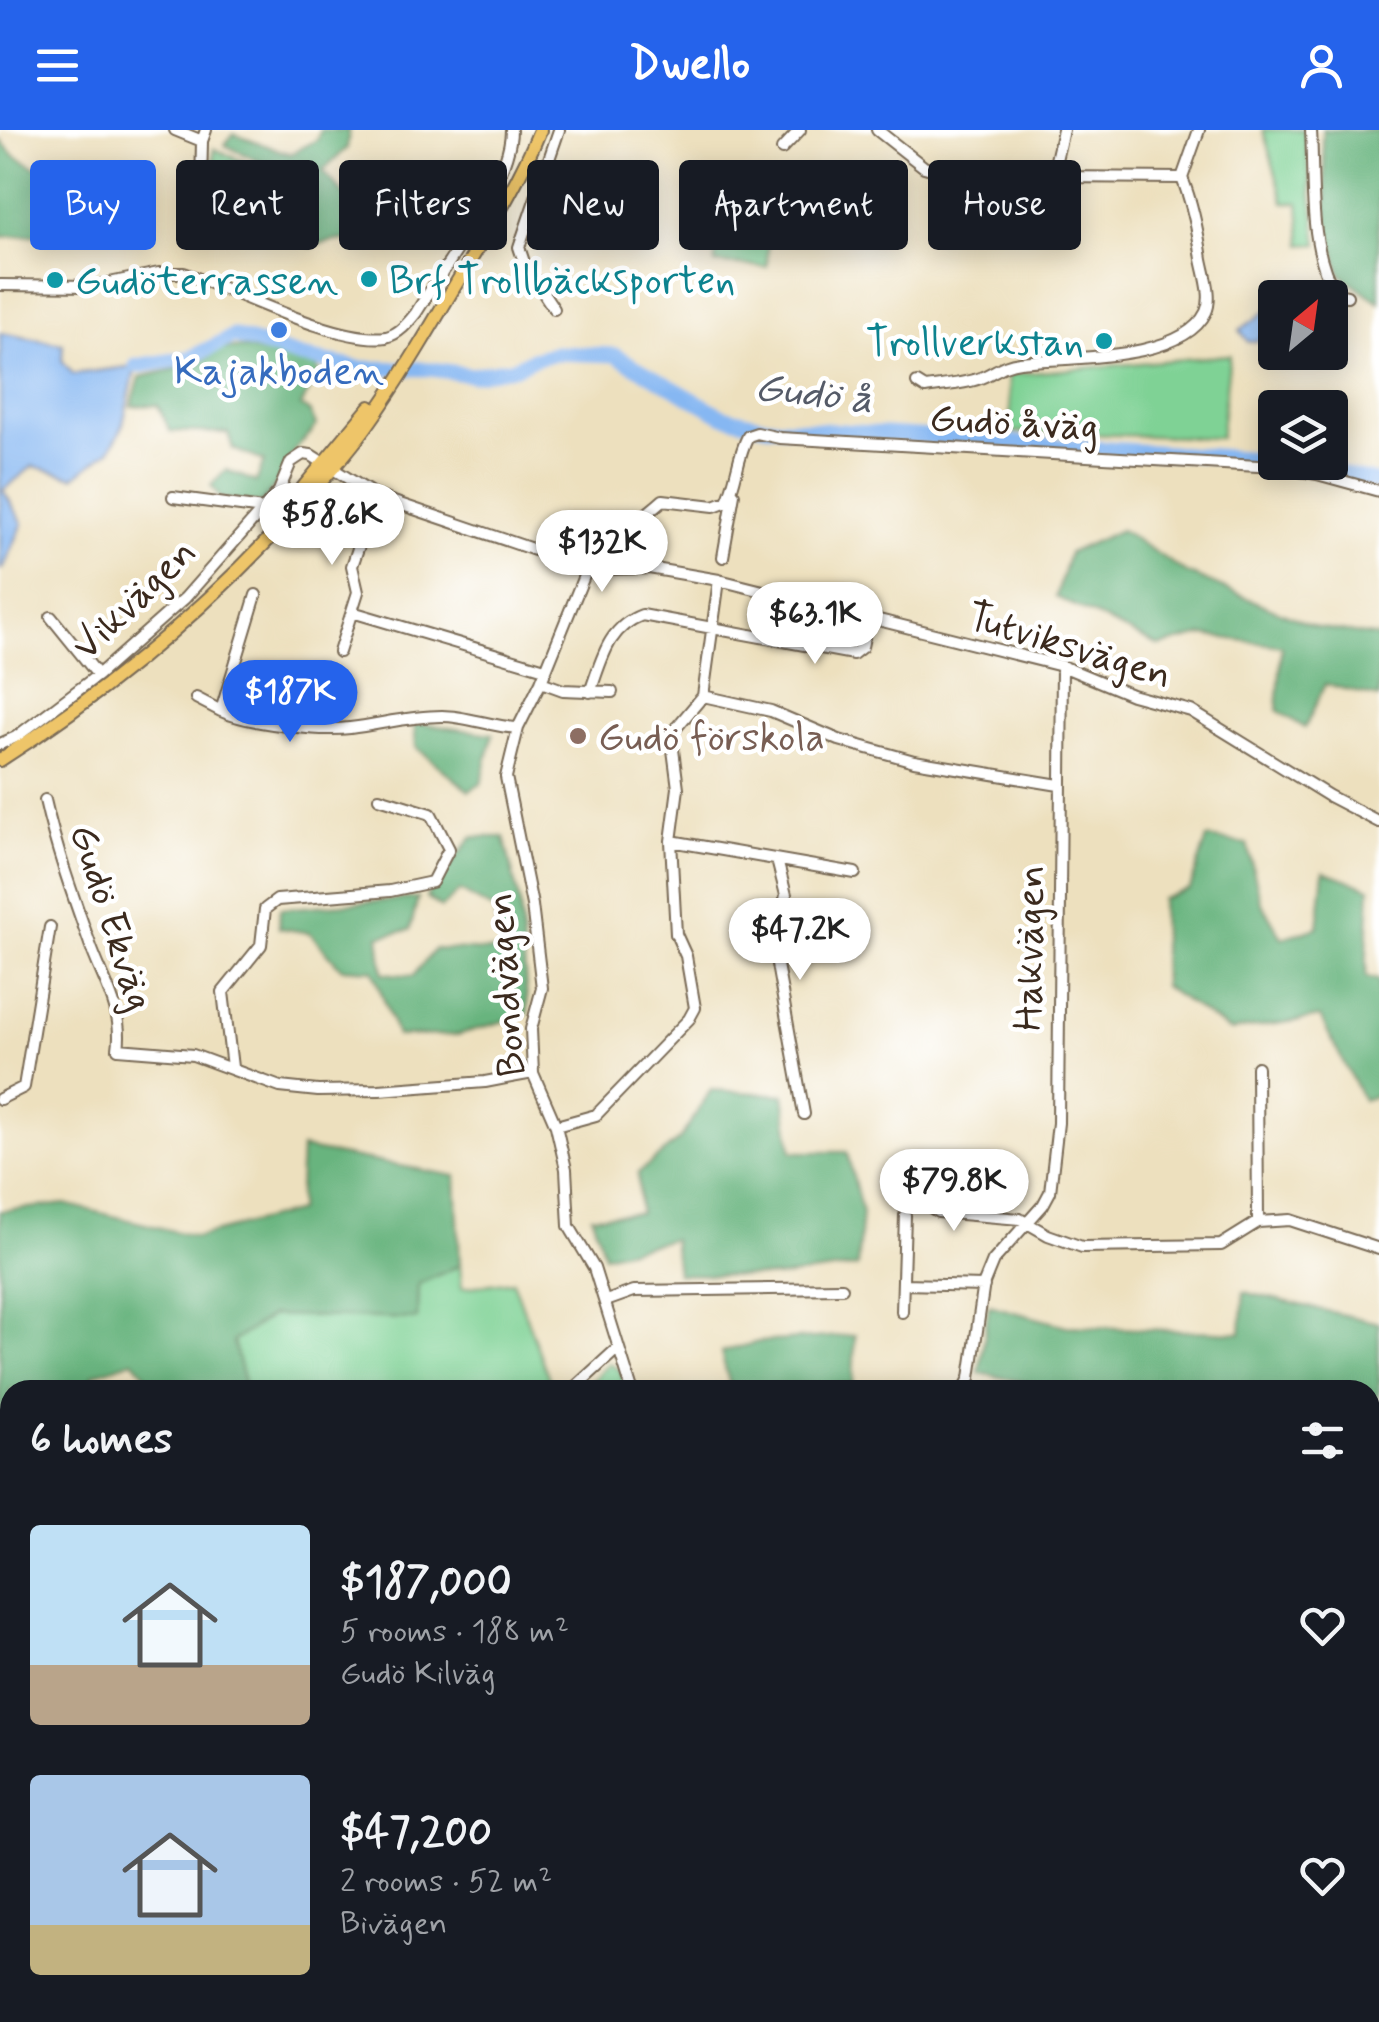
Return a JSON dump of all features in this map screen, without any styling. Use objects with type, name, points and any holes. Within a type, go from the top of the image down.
[{"type":"main road","points":[[410,354],[511,176],[532,130]]},
{"type":"main road","points":[[0,760],[115,679],[189,617],[329,466],[410,354],[516,184],[540,130]]},
{"type":"street","points":[[175,130],[204,136]]},
{"type":"street","points":[[0,285],[94,286],[159,273],[184,273],[338,330],[368,337],[390,336],[416,313],[498,180],[511,148],[512,130]]},
{"type":"street","points":[[554,309],[525,265],[519,247],[559,130]]},
{"type":"street","points":[[782,149],[800,130]]},
{"type":"street","points":[[1056,160],[1063,130]]},
{"type":"street","points":[[916,384],[925,388],[986,376],[994,368],[1016,362],[1108,356],[1148,349],[1191,330],[1206,312],[1208,295],[1194,206],[1182,178],[1200,130]]},
{"type":"street","points":[[1311,130],[1318,235],[1327,280]]},
{"type":"street","points":[[883,132],[928,167]]},
{"type":"street","points":[[1081,177],[1182,178]]},
{"type":"street","name":"Gudö åväg","points":[[736,483],[740,452],[748,436],[757,433],[780,438],[1275,467],[1317,474],[1379,492]]},
{"type":"street","name":"Vikvägen","points":[[0,744],[98,675],[185,598],[279,491],[291,462],[311,454],[329,466]]},
{"type":"street","points":[[329,466],[376,496],[582,570],[592,578],[601,569],[594,556]]},
{"type":"street","points":[[582,570],[584,558],[594,556],[663,500],[714,506],[727,501],[736,483]]},
{"type":"street","points":[[723,558],[736,483]]},
{"type":"street","points":[[339,652],[358,592],[352,566],[376,496]]},
{"type":"street","points":[[173,497],[263,509]]},
{"type":"street","name":"Tutviksvägen","points":[[601,569],[650,568],[719,580],[1062,666],[1132,695],[1191,712],[1379,822]]},
{"type":"street","name":"Bondvägen","points":[[582,570],[541,682],[518,728],[506,777],[532,905],[542,988],[532,1029],[533,1073],[556,1126],[566,1168],[569,1226],[594,1268],[629,1380]]},
{"type":"street","points":[[556,1126],[596,1115],[689,1019],[695,1008],[686,956],[676,934],[671,841],[678,788],[670,734],[704,696],[719,580]]},
{"type":"street","points":[[220,711],[256,595]]},
{"type":"street","points":[[352,612],[546,669]]},
{"type":"street","points":[[590,692],[610,638],[624,621],[642,615],[853,654],[862,646],[868,617]]},
{"type":"street","points":[[51,617],[98,675]]},
{"type":"street","name":"Hakvägen","points":[[969,1380],[984,1286],[993,1261],[1050,1192],[1057,1137],[1062,666]]},
{"type":"street","points":[[541,682],[562,690],[612,692]]},
{"type":"street","points":[[704,696],[771,711],[840,740],[914,761],[1060,785]]},
{"type":"street","points":[[196,698],[238,718],[347,729],[405,716],[448,716],[495,728],[518,728]]},
{"type":"street","points":[[232,1067],[223,992],[234,973],[262,944],[265,909],[277,900],[390,891],[432,882],[449,848],[432,814],[379,798]]},
{"type":"street","name":"Gudö Ekväg","points":[[45,800],[53,837],[108,984],[120,1034],[118,1049],[193,1055],[288,1089],[318,1091],[484,1082],[533,1073]]},
{"type":"street","points":[[671,841],[854,873]]},
{"type":"street","points":[[777,860],[786,895],[774,950],[804,1114]]},
{"type":"street","points":[[0,1099],[24,1087],[50,926]]},
{"type":"street","points":[[1257,1067],[1258,1222]]},
{"type":"street","points":[[905,1190],[938,1212],[1028,1222],[1048,1235],[1082,1247],[1220,1245],[1258,1222],[1290,1220],[1379,1249]]},
{"type":"street","points":[[902,1312],[905,1214]]},
{"type":"street","points":[[904,1284],[984,1286]]},
{"type":"street","points":[[606,1301],[634,1291],[842,1288]]},
{"type":"street","points":[[583,1380],[618,1348]]},
{"type":"green space","points":[[320,130],[349,130],[347,148],[323,171],[339,189],[339,241],[319,245],[319,160],[256,160],[225,145],[233,134],[290,154],[317,140]]},
{"type":"green space","points":[[1263,130],[1304,130],[1318,244],[1302,245],[1299,203],[1284,202]]},
{"type":"green space","points":[[1322,130],[1379,130],[1379,302],[1341,275],[1328,225]]},
{"type":"green space","points":[[0,140],[30,164],[30,235],[0,237]]},
{"type":"green space","points":[[214,149],[240,160],[214,160]]},
{"type":"green space","points":[[716,250],[768,250],[767,267],[715,263]]},
{"type":"green space","points":[[221,348],[243,348],[315,363],[319,372],[301,406],[310,412],[316,425],[261,504],[220,498],[211,485],[226,470],[256,482],[264,461],[233,449],[228,433],[170,431],[158,405],[131,406],[140,377],[197,364]]},
{"type":"green space","points":[[1230,355],[1220,438],[1012,432],[1008,375]]},
{"type":"green space","points":[[1121,530],[1187,573],[1316,627],[1379,637],[1379,698],[1325,684],[1305,728],[1277,710],[1282,646],[1203,635],[1159,646],[1056,597],[1069,553]]},
{"type":"green space","points":[[414,723],[493,734],[481,784],[469,791],[416,747]]},
{"type":"green space","points":[[472,837],[504,837],[520,905],[528,1014],[457,1035],[397,1036],[373,970],[341,968],[310,933],[279,928],[280,909],[418,898],[410,930],[379,936],[383,973],[413,976],[435,949],[501,951],[494,910],[460,891],[441,908],[426,897]]},
{"type":"green space","points":[[1207,838],[1247,844],[1261,902],[1282,938],[1318,927],[1324,871],[1370,888],[1366,977],[1379,980],[1379,1095],[1363,1100],[1320,1017],[1230,1031],[1163,986],[1161,899],[1190,889]]},
{"type":"green space","points":[[711,1090],[784,1095],[792,1152],[847,1152],[862,1213],[857,1267],[781,1277],[677,1274],[673,1239],[604,1255],[592,1216],[640,1213],[638,1173],[680,1139]]},
{"type":"green space","points":[[301,1148],[456,1176],[460,1265],[418,1284],[417,1319],[272,1315],[233,1341],[243,1380],[150,1380],[133,1361],[94,1374],[91,1380],[0,1380],[0,1211],[65,1204],[197,1237],[298,1211]]},
{"type":"green space","points":[[460,1265],[462,1288],[513,1281],[549,1380],[243,1380],[233,1341],[272,1315],[417,1318],[418,1284]]},
{"type":"green space","points":[[1244,1292],[1379,1323],[1379,1380],[1013,1380],[979,1373],[989,1305],[1066,1326],[1241,1333]]},
{"type":"green space","points":[[855,1335],[853,1380],[728,1380],[721,1352],[758,1342]]},
{"type":"green space","points":[[609,1363],[620,1370],[624,1380],[593,1380]]},
{"type":"water","points":[[1258,317],[1258,339],[1248,342],[1240,330]]},
{"type":"water","points":[[0,333],[63,344],[62,360],[73,374],[136,366],[122,428],[109,451],[74,477],[33,466],[3,490],[23,523],[3,569],[0,569]]},
{"type":"waterway","name":"Gudö å","points":[[136,366],[190,358],[234,336],[301,357],[360,368],[431,369],[472,375],[516,367],[556,353],[615,355],[723,416],[766,426],[1258,459]]},
{"type":"waterway","name":"Gudö å","points":[[1348,476],[1379,483]]},
{"type":"place","name":"Brf Trollbäcksporten","points":[[369,279]]},
{"type":"place","name":"Gudöterrassen","points":[[55,280]]},
{"type":"place","name":"Kajakboden","points":[[279,330]]},
{"type":"place","name":"Trollverkstan","points":[[1104,341]]},
{"type":"place","name":"Gudö förskola","points":[[578,736]]}]
